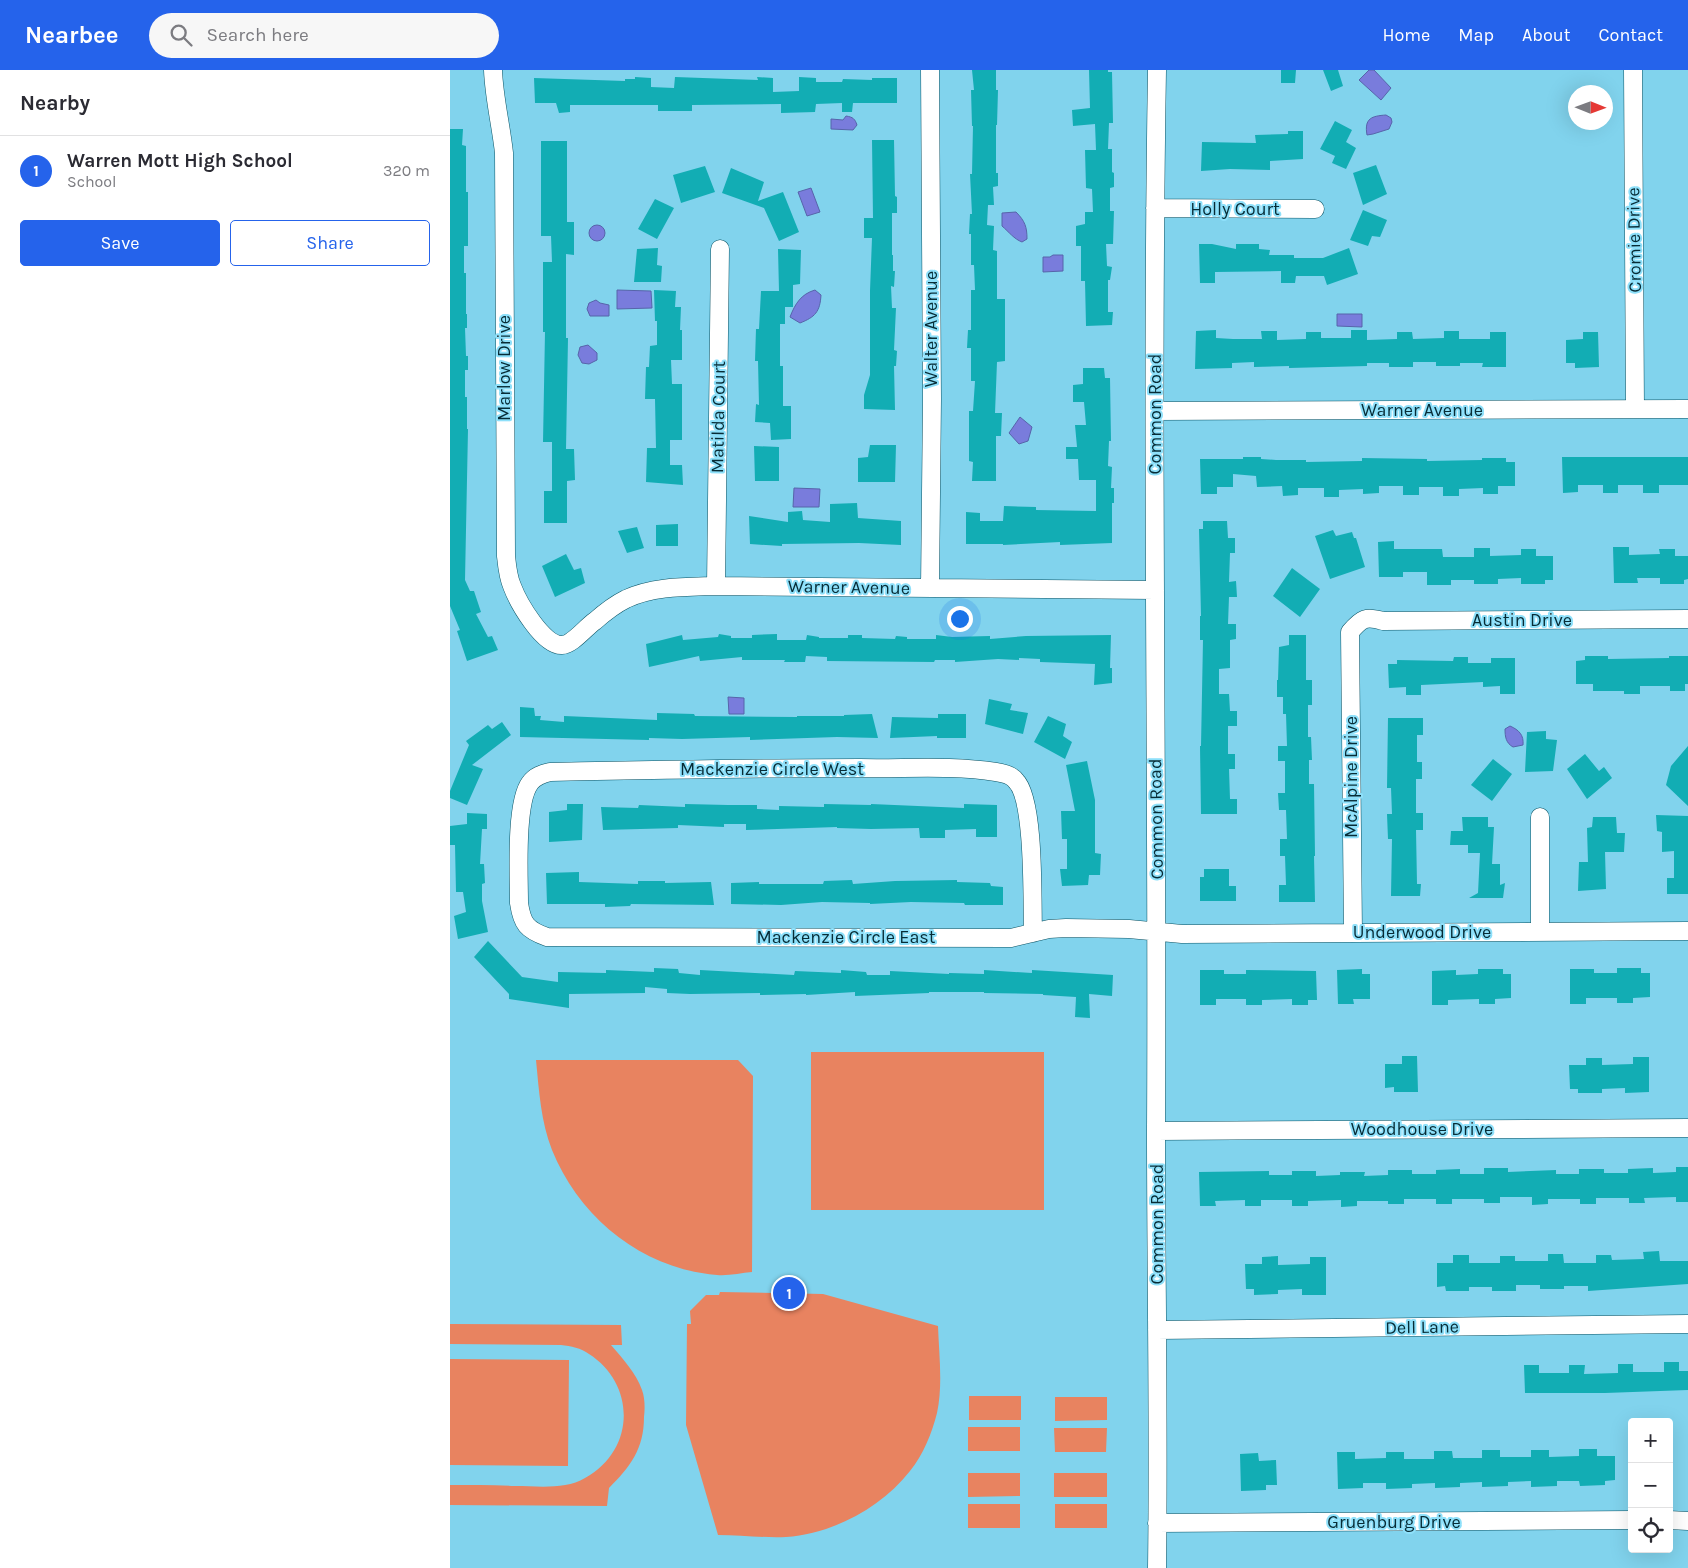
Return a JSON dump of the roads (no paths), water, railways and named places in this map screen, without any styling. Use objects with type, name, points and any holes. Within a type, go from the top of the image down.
[{"type":"street","name":"Marlow Drive","points":[[493,70],[504,153],[506,556],[512,587],[530,618],[552,643],[561,646]]},
{"type":"street","name":"Walter Avenue","points":[[930,70],[932,399],[930,588]]},
{"type":"street","name":"Common Road","points":[[1157,70],[1155,208],[1157,1568]]},
{"type":"street","name":"Cromie Drive","points":[[1633,70],[1636,409]]},
{"type":"street","name":"Holly Court","points":[[1155,208],[1315,209]]},
{"type":"street","name":"Matilda Court","points":[[716,586],[720,249]]},
{"type":"street","name":"Warner Avenue","points":[[1156,411],[1688,409]]},
{"type":"street","name":"Warner Avenue","points":[[561,646],[569,643],[596,620],[626,599],[674,587],[1155,590]]},
{"type":"street","name":"Austin Drive","points":[[1358,623],[1364,618],[1383,621],[1688,619]]},
{"type":"street","name":"McAlpine Drive","points":[[1353,933],[1350,632],[1358,623]]},
{"type":"street","name":"Mackenzie Circle West","points":[[535,932],[526,926],[520,916],[519,886],[522,806],[529,784],[537,776],[550,772],[793,768],[966,769],[998,772],[1016,780],[1022,789],[1029,818],[1033,933]]},
{"type":"street","points":[[1540,817],[1540,932]]},
{"type":"street","name":"Mackenzie Circle East","points":[[535,932],[547,937],[783,936],[1010,938],[1049,929],[1066,928],[1129,929],[1156,932]]},
{"type":"street","name":"Underwood Drive","points":[[1156,932],[1182,934],[1688,931]]},
{"type":"street","name":"Woodhouse Drive","points":[[1156,1131],[1688,1128]]},
{"type":"street","name":"Dell Lane","points":[[1157,1330],[1688,1324]]},
{"type":"street","name":"Gruenburg Drive","points":[[1157,1523],[1628,1520]]},
{"type":"street","points":[[1673,1520],[1688,1520]]},
{"type":"place","name":"Warren Mott High School","points":[[789,1293]]}]
